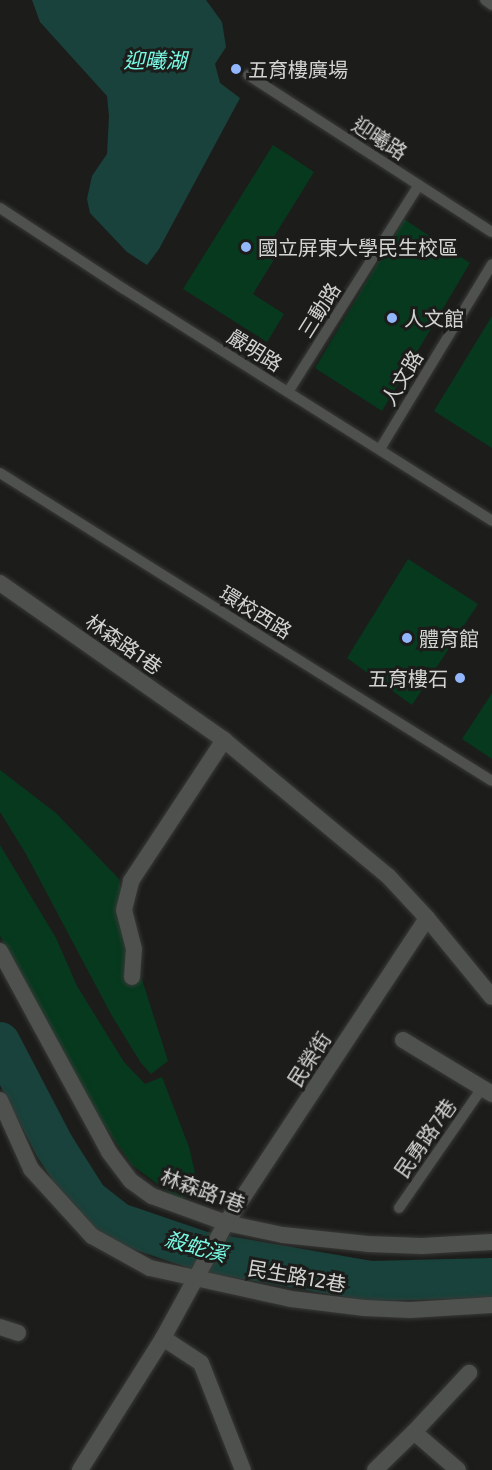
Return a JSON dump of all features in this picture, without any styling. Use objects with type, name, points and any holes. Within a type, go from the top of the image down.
[{"type":"street","name":"林森路1巷","points":[[0,583],[224,740],[388,876],[427,918],[492,997]]},
{"type":"street","points":[[132,977],[134,949],[124,909],[131,881],[224,740]]},
{"type":"street","name":"民榮街","points":[[195,1278],[226,1223],[427,918]]},
{"type":"street","name":"林森路1巷","points":[[0,951],[109,1152],[131,1181],[152,1196],[226,1223],[283,1235],[368,1244],[422,1246],[492,1242]]},
{"type":"street","points":[[403,1040],[487,1091]]},
{"type":"street","name":"民生路12巷","points":[[0,1100],[31,1169],[92,1236],[150,1268],[291,1299],[364,1308],[411,1310],[492,1305]]},
{"type":"street","points":[[80,1470],[163,1338],[195,1278]]},
{"type":"street","points":[[0,1328],[18,1333]]},
{"type":"street","points":[[163,1338],[201,1363],[243,1470]]},
{"type":"street","points":[[375,1470],[414,1432],[469,1372]]},
{"type":"street","points":[[414,1432],[458,1470]]},
{"type":"lane","points":[[485,0],[492,5]]},
{"type":"lane","name":"迎曦路","points":[[248,75],[492,232]]},
{"type":"lane","name":"三動路","points":[[288,392],[419,185]]},
{"type":"lane","name":"嚴明路","points":[[0,208],[492,521]]},
{"type":"lane","name":"人文路","points":[[380,449],[492,264]]},
{"type":"lane","name":"環校西路","points":[[0,473],[492,781]]},
{"type":"lane","name":"民勇路7巷","points":[[399,1208],[487,1091]]},
{"type":"water","name":"迎曦湖","points":[[32,0],[206,0],[222,22],[226,47],[215,64],[220,83],[240,98],[159,249],[147,265],[127,252],[90,213],[87,199],[92,176],[107,154],[109,116],[107,96],[40,22]]},
{"type":"building","points":[[273,145],[314,172],[270,243],[281,248],[253,294],[284,314],[267,342],[183,289]]},
{"type":"building","name":"人文館","points":[[404,219],[470,263],[382,411],[315,368]]},
{"type":"building","points":[[492,316],[492,448],[434,411]]},
{"type":"building","name":"體育館","points":[[408,559],[478,604],[412,705],[347,658]]},
{"type":"building","points":[[492,693],[492,759],[462,739]]},
{"type":"building","points":[[0,770],[56,813],[119,879],[138,967],[168,1061],[151,1074],[141,1063],[112,1016],[26,854],[0,812]]},
{"type":"building","points":[[0,845],[56,938],[77,986],[124,1062],[145,1084],[162,1077],[189,1147],[199,1191],[179,1200],[132,1165],[86,1099],[0,936]]},
{"type":"waterway","name":"殺蛇溪","points":[[0,1042],[55,1147],[88,1199],[119,1223],[204,1252],[370,1281],[492,1278]]},
{"type":"place","name":"五育樓廣場","points":[[236,69]]},
{"type":"place","name":"國立屏東大學民生校區","points":[[246,247]]},
{"type":"place","name":"人文館","points":[[392,318]]},
{"type":"place","name":"體育館","points":[[407,638]]},
{"type":"place","name":"五育樓石","points":[[460,678]]}]
